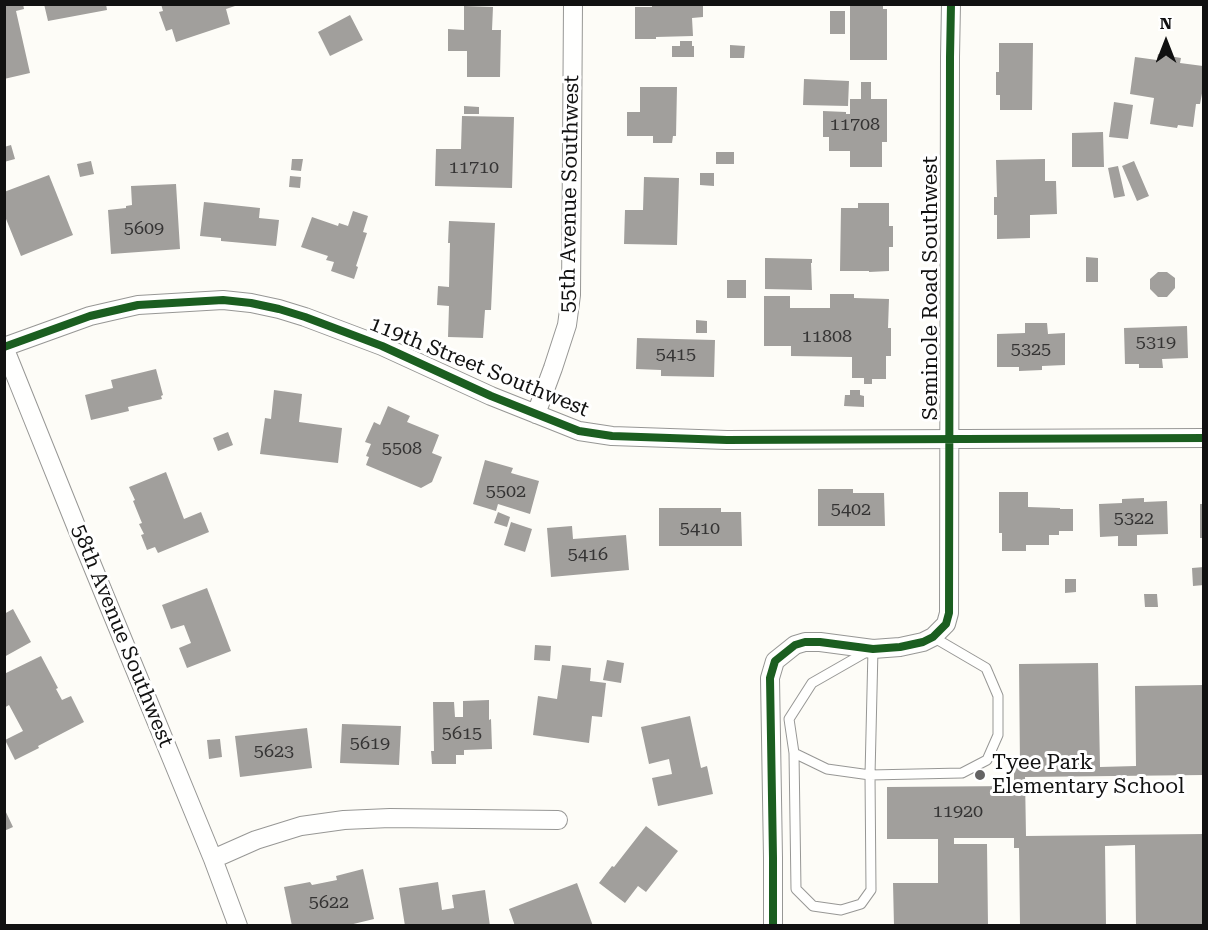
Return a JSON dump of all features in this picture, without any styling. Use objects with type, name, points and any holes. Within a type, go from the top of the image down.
[{"type":"street","name":"55th Avenue Southwest","points":[[536,414],[567,325],[571,295],[573,4]]},
{"type":"street","name":"Seminole Road Southwest","points":[[933,637],[946,624],[949,613],[951,4]]},
{"type":"street","name":"119th Street Southwest","points":[[4,347],[90,316],[138,305],[223,300],[251,303],[305,317],[382,346],[491,396],[579,431],[612,436],[727,440],[1203,438]]},
{"type":"street","name":"58th Avenue Southwest","points":[[4,347],[213,859],[238,926]]},
{"type":"street","points":[[772,926],[770,678],[775,661],[795,645],[805,642],[873,649],[900,647],[924,642],[933,637]]},
{"type":"street","points":[[213,859],[256,840],[301,826],[344,820],[390,818],[558,820]]},
{"type":"lane","points":[[794,753],[827,769],[870,775],[962,773],[987,760],[998,735],[998,696],[986,668],[933,637]]},
{"type":"lane","points":[[873,649],[870,775],[871,890],[861,904],[841,910],[813,906],[796,889],[794,753],[789,719],[812,683],[873,649]]},
{"type":"building","points":[[4,4],[23,4],[24,9],[16,11],[30,73],[4,79]]},
{"type":"building","points":[[44,4],[106,4],[107,10],[48,21]]},
{"type":"building","points":[[161,4],[238,5],[226,9],[230,24],[176,42],[172,29],[166,31],[159,12],[163,11]]},
{"type":"building","points":[[652,4],[703,4],[703,17],[692,18],[693,36],[635,39],[635,7],[652,7]]},
{"type":"building","points":[[850,4],[883,4],[883,9],[887,9],[887,60],[850,60]]},
{"type":"building","points":[[464,6],[493,7],[492,30],[501,30],[500,77],[467,77],[467,51],[448,51],[448,29],[464,30]]},
{"type":"building","points":[[830,11],[845,11],[845,34],[830,34]]},
{"type":"building","points":[[350,15],[363,40],[330,56],[318,32]]},
{"type":"building","points":[[680,41],[692,41],[694,57],[672,57],[672,46],[680,46]]},
{"type":"building","points":[[999,43],[1033,43],[1032,110],[1000,110],[1000,95],[996,95]]},
{"type":"building","points":[[730,45],[745,46],[744,58],[730,58]]},
{"type":"building","points":[[1158,54],[1181,58],[1180,63],[1203,66],[1204,83],[1200,104],[1196,104],[1193,127],[1178,125],[1177,128],[1150,124],[1154,98],[1130,94],[1135,57],[1157,60]]},
{"type":"building","points":[[804,79],[849,81],[848,106],[803,105]]},
{"type":"building","points":[[861,82],[871,82],[871,99],[887,99],[887,142],[882,142],[882,167],[850,167],[850,151],[829,151],[829,137],[823,137],[823,111],[850,114],[850,99],[861,99]]},
{"type":"building","points":[[640,87],[677,87],[676,136],[673,136],[672,143],[653,143],[653,136],[627,136],[627,112],[640,112]]},
{"type":"building","points":[[1114,102],[1133,105],[1128,139],[1109,137]]},
{"type":"building","points":[[464,106],[479,107],[479,114],[464,114]]},
{"type":"building","points":[[462,116],[514,117],[512,188],[435,186],[436,149],[461,149]]},
{"type":"building","points":[[1103,132],[1104,167],[1072,167],[1072,133]]},
{"type":"building","points":[[11,145],[15,159],[4,162],[4,147]]},
{"type":"building","points":[[716,152],[734,152],[734,164],[716,164]]},
{"type":"building","points":[[292,159],[303,159],[301,171],[291,170]]},
{"type":"building","points":[[1045,159],[1045,181],[1056,181],[1057,214],[1030,215],[1030,238],[997,239],[997,215],[994,215],[994,197],[997,197],[996,160]]},
{"type":"building","points":[[91,161],[94,174],[80,177],[77,164]]},
{"type":"building","points":[[1134,161],[1149,196],[1137,201],[1122,166]]},
{"type":"building","points":[[1118,166],[1125,196],[1114,198],[1108,168]]},
{"type":"building","points":[[700,173],[714,173],[714,186],[700,185]]},
{"type":"building","points":[[49,175],[73,235],[21,256],[4,214],[4,192]]},
{"type":"building","points":[[290,176],[301,177],[300,188],[289,187]]},
{"type":"building","points":[[644,177],[679,178],[677,245],[624,244],[625,210],[643,210]]},
{"type":"building","points":[[176,184],[180,249],[111,254],[108,210],[132,205],[131,186]]},
{"type":"building","points":[[204,202],[260,208],[259,218],[279,220],[276,246],[221,241],[221,238],[200,236]]},
{"type":"building","points":[[858,203],[889,203],[889,226],[893,226],[893,247],[889,247],[889,271],[840,271],[841,208],[858,208]]},
{"type":"building","points":[[353,211],[368,216],[363,232],[367,233],[354,279],[331,271],[334,262],[326,260],[328,256],[301,247],[312,217],[338,226],[339,223],[348,226]]},
{"type":"building","points":[[449,221],[495,223],[491,310],[485,310],[483,338],[448,337],[449,306],[437,305],[438,286],[449,287]]},
{"type":"building","points":[[1086,257],[1098,258],[1098,282],[1086,282]]},
{"type":"building","points":[[765,258],[812,259],[812,290],[765,289]]},
{"type":"building","points":[[1158,272],[1167,272],[1175,278],[1175,288],[1167,297],[1158,297],[1150,289],[1150,279]]},
{"type":"building","points":[[727,280],[746,280],[746,298],[727,298]]},
{"type":"building","points":[[830,294],[854,294],[854,298],[889,299],[888,328],[891,328],[891,356],[886,356],[886,379],[872,379],[872,384],[864,384],[864,378],[852,378],[852,357],[791,356],[791,346],[764,346],[764,296],[790,296],[790,308],[830,308]]},
{"type":"building","points":[[696,320],[707,321],[707,333],[696,333]]},
{"type":"building","points":[[1025,323],[1047,323],[1048,334],[1065,333],[1065,365],[1042,366],[1042,370],[1019,371],[1019,367],[997,367],[997,334],[1025,333]]},
{"type":"building","points":[[1187,326],[1188,358],[1162,359],[1163,368],[1139,368],[1139,364],[1125,364],[1124,328]]},
{"type":"building","points":[[637,338],[715,340],[714,377],[661,376],[661,370],[636,369]]},
{"type":"building","points":[[156,369],[162,399],[128,407],[129,411],[91,420],[85,395],[113,388],[111,380]]},
{"type":"building","points":[[274,390],[302,394],[299,422],[342,428],[338,463],[260,454],[265,418],[271,419]]},
{"type":"building","points":[[850,390],[860,390],[860,395],[864,396],[864,407],[844,406],[845,395],[850,395]]},
{"type":"building","points":[[388,406],[410,416],[407,422],[439,435],[432,453],[442,457],[432,482],[421,488],[366,465],[369,457],[366,456],[371,444],[365,442],[374,422],[380,425]]},
{"type":"building","points":[[228,432],[233,445],[218,451],[213,438]]},
{"type":"building","points":[[485,460],[513,468],[511,473],[539,481],[530,514],[498,504],[496,511],[473,504]]},
{"type":"building","points":[[166,472],[184,519],[201,512],[209,532],[158,553],[155,547],[147,550],[141,535],[144,534],[139,524],[142,523],[129,487]]},
{"type":"building","points":[[818,489],[853,489],[853,493],[884,493],[885,526],[818,526]]},
{"type":"building","points":[[999,492],[1028,492],[1028,507],[1073,509],[1073,531],[1059,531],[1059,535],[1049,535],[1049,545],[1026,545],[1026,551],[1002,551],[1002,533],[999,533]]},
{"type":"building","points":[[1144,498],[1144,502],[1167,501],[1168,534],[1137,535],[1137,546],[1118,546],[1118,536],[1100,537],[1099,504],[1122,503],[1122,499]]},
{"type":"building","points":[[1200,504],[1204,504],[1204,538],[1200,538]]},
{"type":"building","points":[[659,508],[721,508],[721,512],[741,512],[742,546],[659,546]]},
{"type":"building","points":[[498,512],[510,517],[507,527],[494,523]]},
{"type":"building","points":[[511,522],[532,529],[525,552],[504,545]]},
{"type":"building","points":[[572,526],[573,539],[626,535],[629,570],[551,577],[547,528]]},
{"type":"building","points":[[1204,567],[1204,585],[1193,586],[1192,568]]},
{"type":"building","points":[[1065,579],[1076,579],[1076,592],[1065,593]]},
{"type":"building","points":[[207,588],[231,651],[187,668],[179,648],[191,643],[184,625],[171,629],[162,605]]},
{"type":"building","points":[[1144,594],[1157,594],[1158,607],[1145,607]]},
{"type":"building","points":[[13,609],[31,642],[4,657],[4,614]]},
{"type":"building","points":[[535,645],[551,646],[550,661],[534,660]]},
{"type":"building","points":[[41,656],[62,700],[71,696],[84,722],[15,760],[5,740],[23,731],[9,705],[4,708],[4,674]]},
{"type":"building","points":[[607,660],[624,663],[621,683],[603,680]]},
{"type":"building","points":[[1098,663],[1100,767],[1136,766],[1135,686],[1204,685],[1204,775],[1025,777],[1026,836],[1204,834],[1204,926],[1136,926],[1135,845],[1105,846],[1106,926],[1020,926],[1019,848],[1014,848],[1014,838],[954,838],[954,844],[987,844],[988,926],[894,926],[893,883],[938,883],[938,839],[887,839],[887,787],[1014,786],[1014,766],[1020,766],[1019,664]]},
{"type":"building","points":[[562,665],[591,668],[590,681],[606,683],[602,717],[592,716],[589,743],[533,735],[538,696],[557,699]]},
{"type":"building","points":[[489,700],[492,749],[464,750],[464,755],[456,755],[456,764],[432,764],[433,702],[454,702],[455,717],[463,717],[463,701]]},
{"type":"building","points":[[690,716],[701,768],[707,766],[713,794],[658,806],[652,778],[672,774],[669,759],[649,764],[641,727]]},
{"type":"building","points":[[342,724],[401,726],[399,765],[340,763]]},
{"type":"building","points":[[307,728],[312,768],[240,777],[235,736]]},
{"type":"building","points":[[220,739],[222,757],[209,759],[207,740]]},
{"type":"building","points":[[4,808],[13,827],[4,831]]},
{"type":"building","points":[[646,826],[678,851],[646,892],[638,886],[625,903],[599,883]]},
{"type":"building","points":[[363,869],[374,919],[345,926],[292,926],[284,887],[337,880],[336,876]]},
{"type":"building","points":[[438,882],[442,910],[454,908],[452,895],[485,890],[490,926],[405,926],[399,888]]},
{"type":"building","points":[[577,883],[593,926],[515,926],[509,909]]},
{"type":"cycle path","points":[[773,926],[770,678],[775,661],[795,645],[805,642],[873,649],[923,642],[933,637],[946,624],[949,613],[951,4]]},
{"type":"cycle path","points":[[4,347],[90,316],[138,305],[223,300],[251,303],[305,317],[382,346],[491,396],[579,431],[612,436],[727,440],[1204,438]]},
{"type":"place","name":"Tyee Park Elementary School","points":[[980,775]]}]
